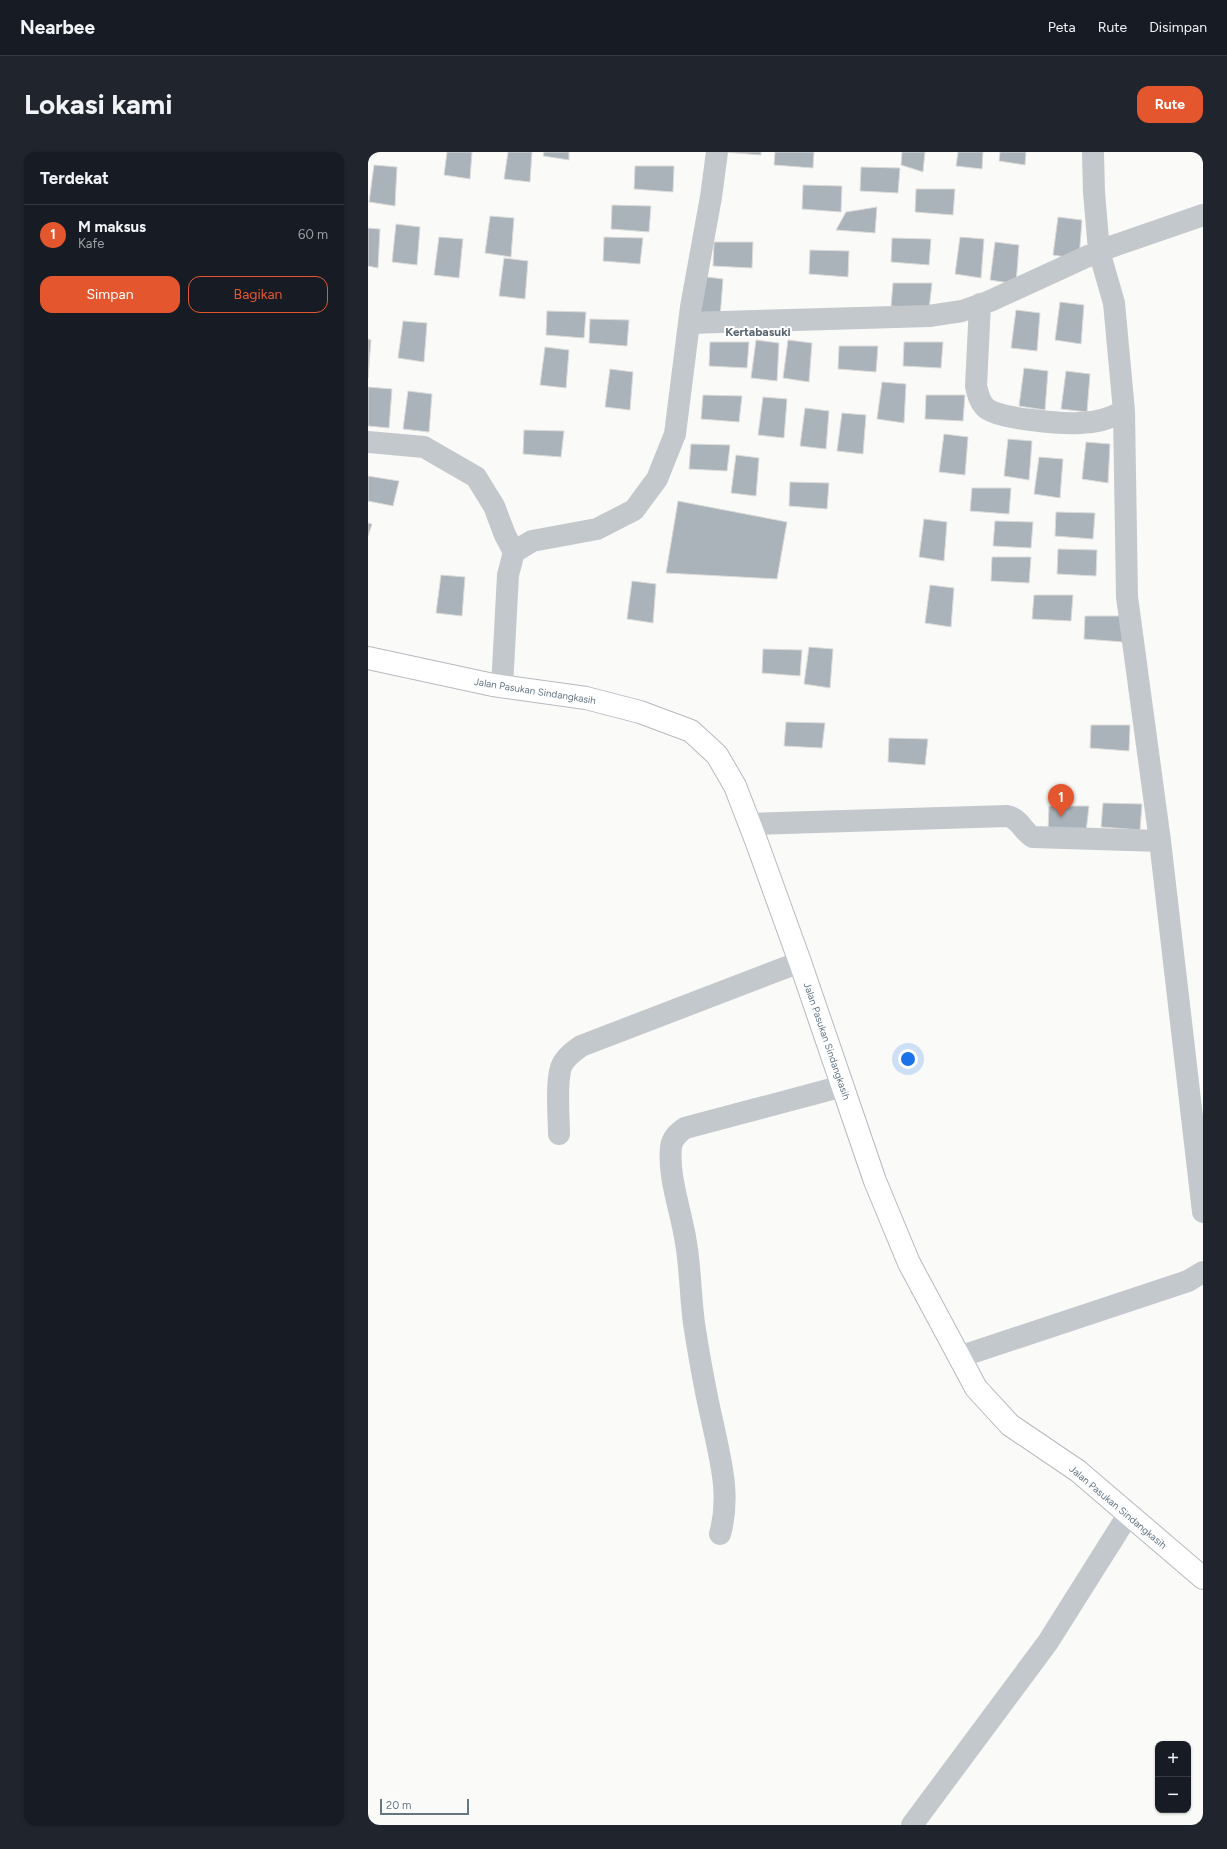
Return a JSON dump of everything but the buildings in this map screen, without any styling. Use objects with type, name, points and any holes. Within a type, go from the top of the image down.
[{"type":"main road","name":"Jalan Pasukan Sindangkasih","points":[[368,658],[502,687],[586,698],[640,712],[691,731],[717,755],[735,786],[750,824],[800,962],[875,1181],[909,1263],[976,1388],[1010,1425],[1078,1471],[1203,1578]]},
{"type":"street","points":[[514,552],[532,541],[597,529],[634,510],[657,479],[675,434],[689,323],[711,197],[717,152]]},
{"type":"street","points":[[1093,152],[1094,192],[1099,251],[1114,304],[1124,411],[1127,597],[1160,841],[1203,1212]]},
{"type":"street","points":[[689,323],[929,316],[962,311],[990,301],[1099,251],[1203,215]]},
{"type":"street","points":[[980,304],[976,386],[980,400],[987,409],[1000,414],[1048,422],[1080,423],[1112,417],[1124,411]]},
{"type":"street","points":[[368,442],[424,447],[476,477],[494,506],[505,535],[514,552],[508,575],[502,687]]},
{"type":"street","points":[[750,824],[1007,816],[1015,817],[1027,834],[1034,837],[1160,841]]},
{"type":"street","points":[[559,1134],[559,1074],[562,1064],[570,1054],[581,1046],[800,962]]},
{"type":"street","points":[[720,1534],[724,1518],[723,1470],[701,1369],[695,1328],[686,1238],[675,1188],[671,1145],[676,1135],[685,1128],[843,1086]]},
{"type":"street","points":[[959,1357],[1188,1281],[1203,1272]]},
{"type":"street","points":[[912,1825],[1048,1642],[1128,1515]]},
{"type":"place","name":"M maksus","points":[[1061,817]]},
{"type":"district","name":"Kertabasuki","points":[[758,332]]}]
